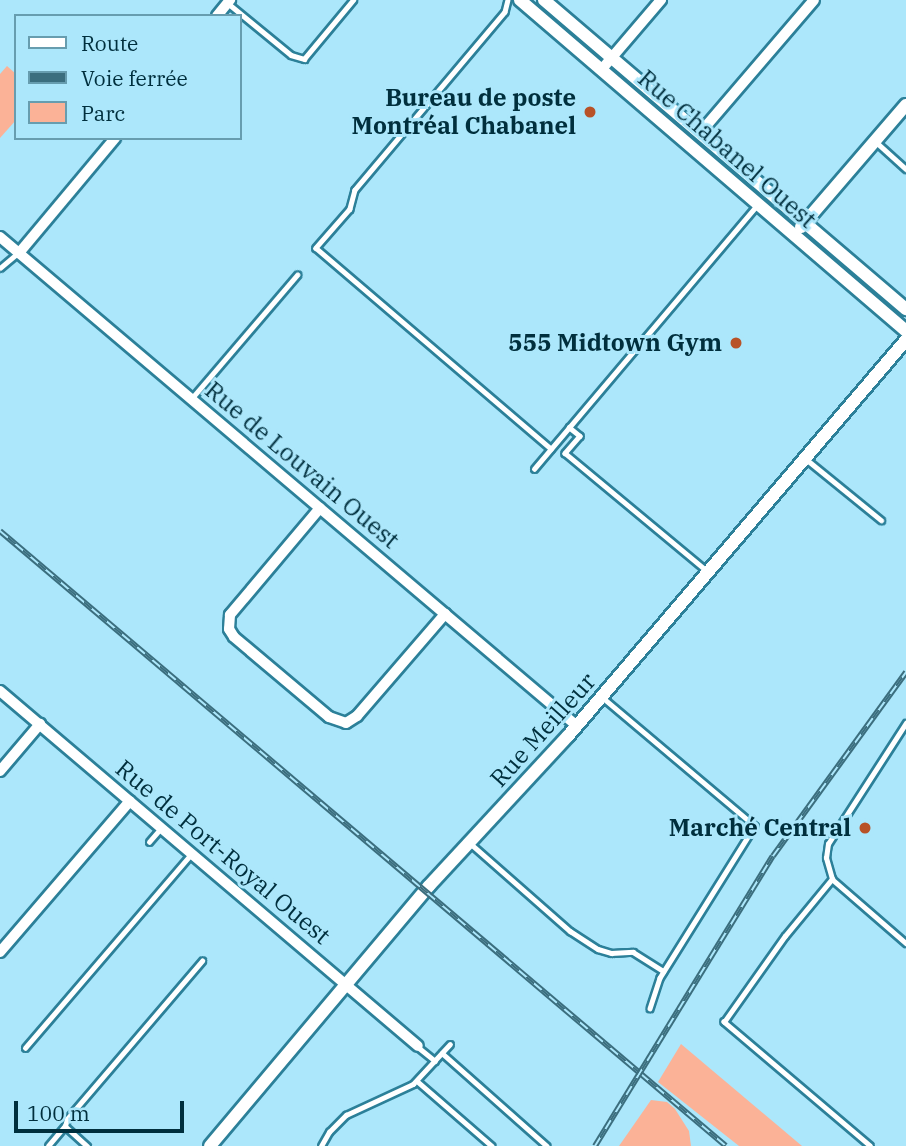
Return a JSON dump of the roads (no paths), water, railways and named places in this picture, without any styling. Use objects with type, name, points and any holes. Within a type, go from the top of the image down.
[{"type":"street","name":"Rue Chabanel Ouest","points":[[520,0],[906,331]]},
{"type":"street","name":"Rue Chabanel Ouest","points":[[544,0],[906,309]]},
{"type":"street","points":[[602,69],[661,0]]},
{"type":"street","points":[[700,132],[814,0]]},
{"type":"street","points":[[795,234],[906,105]]},
{"type":"street","points":[[19,253],[113,140]]},
{"type":"street","name":"Rue de Louvain Ouest","points":[[0,237],[577,726]]},
{"type":"street","name":"Rue Meilleur","points":[[210,1146],[469,842],[577,726],[906,340]]},
{"type":"street","points":[[320,508],[231,614],[228,625],[234,637],[329,717],[343,723],[355,719],[445,614]]},
{"type":"street","name":"Rue de Port-Royal Ouest","points":[[0,691],[418,1046]]},
{"type":"street","points":[[0,771],[40,724]]},
{"type":"street","points":[[0,952],[130,801]]},
{"type":"lane","points":[[229,1],[291,55],[304,60],[353,0]]},
{"type":"lane","points":[[508,0],[505,12],[355,190],[350,209],[316,248],[551,449]]},
{"type":"lane","points":[[875,141],[906,169]]},
{"type":"lane","points":[[534,469],[710,256],[759,203]]},
{"type":"lane","points":[[0,268],[19,253]]},
{"type":"lane","points":[[191,399],[297,275]]},
{"type":"lane","points":[[569,427],[580,436],[565,453],[708,572]]},
{"type":"lane","points":[[805,458],[881,520]]},
{"type":"lane","points":[[602,697],[755,826],[664,971],[650,1009]]},
{"type":"lane","points":[[906,723],[828,844],[826,858],[832,879],[906,943]]},
{"type":"lane","points":[[149,842],[162,828]]},
{"type":"lane","points":[[469,842],[570,931],[603,951],[633,952],[664,971]]},
{"type":"lane","points":[[25,1048],[191,853]]},
{"type":"lane","points":[[832,879],[785,936],[724,1021],[870,1146]]},
{"type":"lane","points":[[48,1146],[65,1126],[67,1119],[202,961]]},
{"type":"lane","points":[[321,1146],[329,1132],[346,1115],[417,1081],[450,1044]]},
{"type":"lane","points":[[418,1046],[435,1061]]},
{"type":"lane","points":[[442,1054],[547,1146]]},
{"type":"lane","points":[[417,1081],[492,1146]]},
{"type":"lane","points":[[65,1126],[88,1146]]},
{"type":"railway","points":[[0,531],[726,1146]]},
{"type":"railway","points":[[595,1146],[773,856],[906,672]]},
{"type":"place","name":"Bureau de poste Montréal Chabanel","points":[[590,112]]},
{"type":"place","name":"555 Midtown Gym","points":[[736,343]]},
{"type":"place","name":"Marché Central","points":[[865,828]]}]
